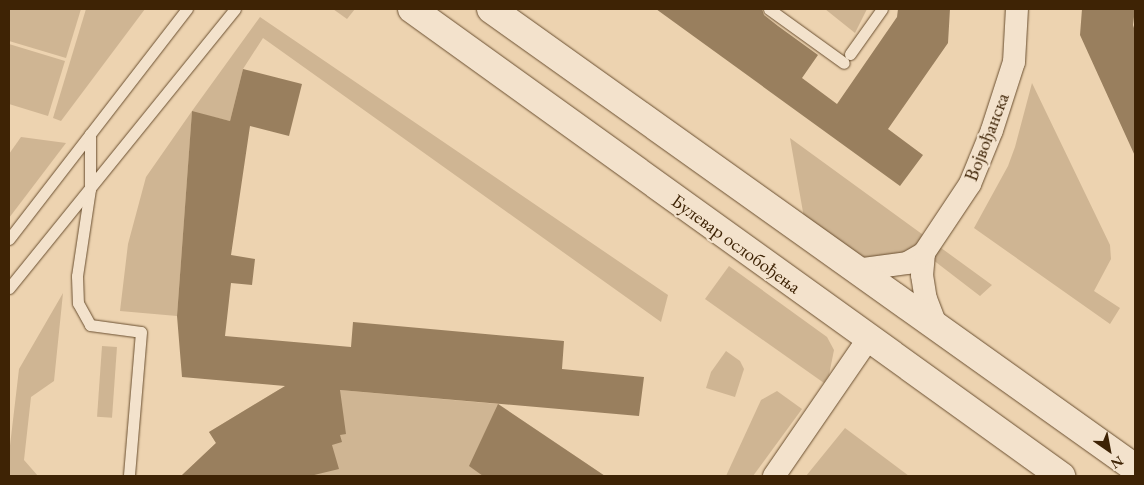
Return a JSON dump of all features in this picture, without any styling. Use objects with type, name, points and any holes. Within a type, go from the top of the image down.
[{"type":"main road","name":"Булевар ослобођења","points":[[412,9],[868,339],[1061,476]]},
{"type":"main road","points":[[491,9],[1135,468]]},
{"type":"street","name":"Војвођанска","points":[[924,253],[970,184],[992,130],[1014,62],[1018,9]]},
{"type":"street","points":[[856,270],[907,263],[924,253]]},
{"type":"street","points":[[924,253],[922,275],[926,299],[937,328]]},
{"type":"street","points":[[774,476],[868,339]]},
{"type":"lane","points":[[9,239],[187,9]]},
{"type":"lane","points":[[9,288],[235,9]]},
{"type":"lane","points":[[769,9],[847,59],[882,9]]},
{"type":"lane","points":[[90,134],[90,189],[77,276],[78,303],[90,325],[142,332],[129,476]]},
{"type":"shaded area","points":[[9,9],[81,9],[66,58],[9,41]]},
{"type":"shaded area","points":[[86,9],[145,9],[61,121],[53,118]]},
{"type":"shaded area","points":[[333,9],[355,9],[347,19]]},
{"type":"shaded area","points":[[825,9],[867,9],[855,33]]},
{"type":"shaded area","points":[[260,17],[668,295],[661,322],[263,38],[243,69],[230,121],[192,112],[177,316],[120,311],[128,244],[146,177],[192,111]]},
{"type":"shaded area","points":[[9,44],[65,61],[48,116],[9,104]]},
{"type":"shaded area","points":[[1032,83],[1110,245],[1111,259],[1094,291],[1120,308],[1110,324],[974,228],[1008,166]]},
{"type":"shaded area","points":[[21,137],[66,143],[9,218],[9,154]]},
{"type":"shaded area","points":[[790,138],[992,285],[980,296],[924,253],[885,267],[807,235]]},
{"type":"shaded area","points":[[729,266],[827,337],[834,350],[829,375],[824,383],[705,299]]},
{"type":"shaded area","points":[[63,293],[54,381],[31,397],[24,460],[38,476],[9,476],[9,454],[19,369]]},
{"type":"shaded area","points":[[102,346],[117,347],[112,418],[97,417]]},
{"type":"shaded area","points":[[726,351],[740,361],[744,369],[735,397],[706,388],[711,372]]},
{"type":"shaded area","points":[[280,389],[286,401],[340,390],[498,404],[605,476],[181,476],[216,443],[209,432]]},
{"type":"shaded area","points":[[777,391],[802,409],[753,476],[726,476],[761,400]]},
{"type":"shaded area","points":[[845,428],[909,476],[806,476]]},
{"type":"building","points":[[656,9],[762,9],[764,15],[818,55],[802,78],[837,104],[897,17],[898,9],[950,9],[948,43],[888,129],[923,155],[900,186]]},
{"type":"building","points":[[1082,9],[1135,9],[1133,25],[1135,31],[1135,156],[1080,35]]},
{"type":"building","points":[[243,69],[302,84],[289,136],[250,126],[231,255],[255,259],[252,285],[231,283],[225,336],[351,347],[353,322],[564,341],[562,369],[644,377],[639,416],[340,390],[346,434],[340,435],[342,442],[332,445],[339,469],[310,476],[181,476],[216,443],[209,432],[285,386],[182,377],[177,316],[192,111],[230,121]]},
{"type":"building","points":[[498,404],[605,476],[483,476],[469,466]]}]
